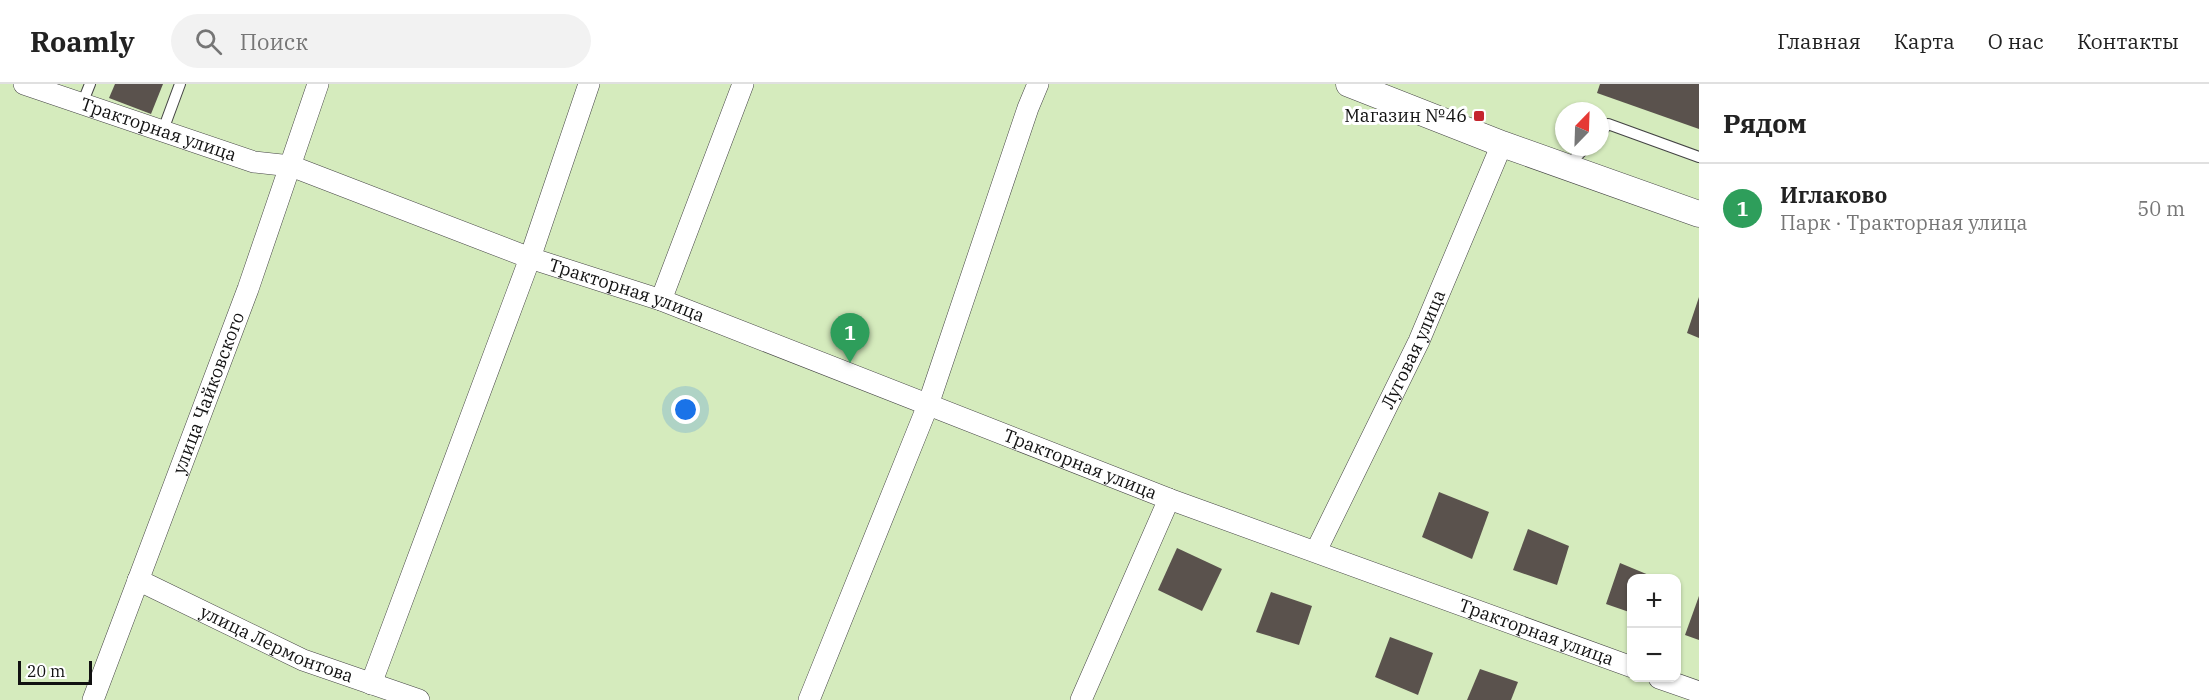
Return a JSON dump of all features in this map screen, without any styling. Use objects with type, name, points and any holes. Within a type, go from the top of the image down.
[{"type":"street","name":"Тракторная улица","points":[[24,84],[254,162],[291,166],[530,258],[661,300],[1169,499],[1627,665]]},
{"type":"street","name":"улица Чайковского","points":[[93,700],[248,289],[318,84]]},
{"type":"street","name":"Тракторная улица","points":[[530,258],[590,84]]},
{"type":"street","points":[[661,300],[743,84]]},
{"type":"street","points":[[809,700],[928,405],[1024,119],[1038,84]]},
{"type":"street","points":[[1348,84],[1502,144],[1699,214]]},
{"type":"street","name":"Луговая улица","points":[[1316,552],[1419,341],[1502,144]]},
{"type":"street","points":[[371,684],[530,258]]},
{"type":"street","points":[[1081,700],[1169,499]]},
{"type":"street","name":"улица Лермонтова","points":[[138,580],[303,660],[418,700]]},
{"type":"street","points":[[1670,682],[1699,692]]},
{"type":"lane","points":[[82,104],[90,84]]},
{"type":"lane","points":[[163,130],[180,84]]},
{"type":"lane","points":[[1609,124],[1699,157]]},
{"type":"lane","points":[[1566,167],[1577,156]]},
{"type":"green space","points":[[0,84],[1699,84],[1699,700],[0,700]]},
{"type":"building","points":[[115,84],[163,84],[151,114],[109,98]]},
{"type":"building","points":[[1600,84],[1699,84],[1699,129],[1597,93]]},
{"type":"building","points":[[1699,297],[1699,338],[1687,333]]},
{"type":"building","points":[[1439,492],[1489,512],[1472,559],[1422,537]]},
{"type":"building","points":[[1528,529],[1569,546],[1557,585],[1513,570]]},
{"type":"building","points":[[1177,548],[1222,569],[1202,611],[1158,590]]},
{"type":"building","points":[[1620,563],[1646,574],[1627,574],[1627,611],[1606,604]]},
{"type":"building","points":[[1271,592],[1312,606],[1299,645],[1256,632]]},
{"type":"building","points":[[1699,596],[1699,640],[1685,635]]},
{"type":"building","points":[[1390,637],[1433,653],[1418,695],[1375,677]]},
{"type":"building","points":[[1480,669],[1518,682],[1511,700],[1467,700]]},
{"type":"place","name":"Магазин №46","points":[[1479,116]]},
{"type":"place","name":"Иглаково","points":[[850,363]]}]
